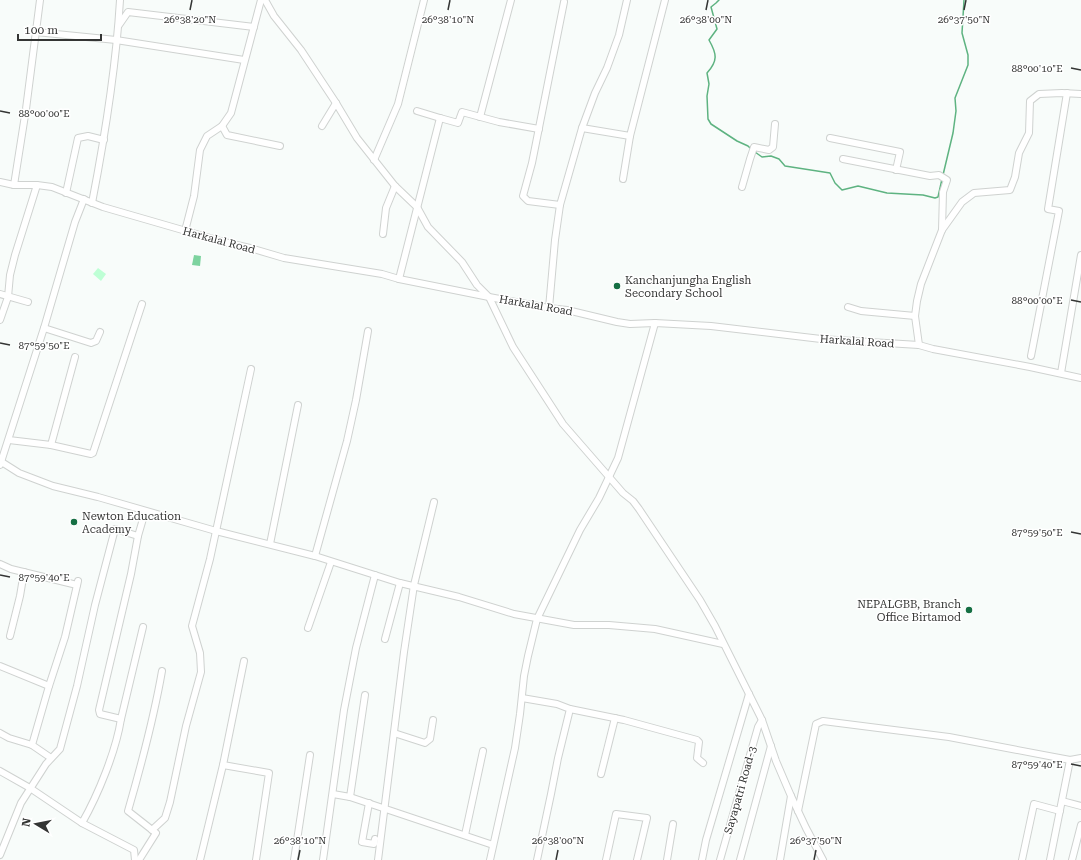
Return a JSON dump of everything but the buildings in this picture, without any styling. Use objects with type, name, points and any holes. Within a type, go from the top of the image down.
[{"type":"street","points":[[14,185],[26,109],[40,0]]},
{"type":"street","points":[[92,202],[104,140],[120,0]]},
{"type":"street","points":[[185,231],[194,196],[200,150],[207,136],[222,126],[231,113],[260,0]]},
{"type":"street","points":[[265,0],[274,16],[301,50],[336,103],[356,138],[395,186],[417,207],[428,227],[462,262],[477,285],[489,296],[513,347],[561,422],[639,509],[700,600],[716,626],[723,644],[762,720],[776,761],[791,796],[823,860]]},
{"type":"street","points":[[374,160],[398,104],[424,0]]},
{"type":"street","points":[[480,117],[511,0]]},
{"type":"street","points":[[549,308],[555,240],[560,205],[582,128],[595,93],[616,45],[627,0]]},
{"type":"street","points":[[623,179],[630,136],[664,0]]},
{"type":"street","points":[[560,205],[528,201],[523,196],[532,163],[564,2]]},
{"type":"street","points":[[118,27],[128,12],[254,27]]},
{"type":"street","points":[[36,32],[116,40],[244,60]]},
{"type":"street","points":[[1031,356],[1058,211],[1048,209],[1067,93]]},
{"type":"street","points":[[919,346],[915,316],[917,301],[942,230],[962,202],[974,193],[1010,190],[1015,177],[1020,153],[1029,133],[1030,101],[1039,94],[1081,94]]},
{"type":"street","points":[[322,126],[336,103]]},
{"type":"street","points":[[416,111],[458,123],[462,112],[499,122],[539,129]]},
{"type":"street","points":[[399,279],[440,118]]},
{"type":"street","points":[[742,187],[754,147],[769,150],[773,147],[775,124]]},
{"type":"street","points":[[222,126],[227,135],[280,146]]},
{"type":"street","points":[[582,128],[630,136]]},
{"type":"street","points":[[66,193],[78,138],[88,136],[104,140]]},
{"type":"street","points":[[830,138],[900,152],[896,170]]},
{"type":"street","points":[[843,159],[930,176],[939,175],[947,180],[943,192],[942,230]]},
{"type":"street","name":"Harkalal Road","points":[[0,182],[14,185],[37,185],[52,187],[92,202],[185,231],[284,258],[382,274],[399,279],[549,308],[567,310],[618,322],[630,324],[655,323],[711,326],[821,339],[919,346],[933,350],[1081,378]]},
{"type":"street","points":[[0,320],[8,297],[10,275],[15,255],[37,185]]},
{"type":"street","points":[[383,234],[386,208],[395,186]]},
{"type":"street","points":[[84,199],[75,222],[44,328],[0,463],[19,473],[53,486],[98,497],[216,532],[315,556],[375,576],[514,614],[574,625],[624,626],[655,629],[723,644]]},
{"type":"street","points":[[1061,373],[1081,255]]},
{"type":"street","points":[[0,294],[28,302]]},
{"type":"street","points":[[8,440],[51,445],[91,454],[93,453],[142,304]]},
{"type":"street","points":[[848,307],[860,310],[915,316]]},
{"type":"street","points":[[490,860],[515,748],[528,656],[538,619],[580,530],[599,498],[618,458],[655,323]]},
{"type":"street","points":[[44,328],[91,342],[96,341],[100,332]]},
{"type":"street","points":[[315,556],[347,441],[368,331]]},
{"type":"street","points":[[51,445],[75,357]]},
{"type":"street","points":[[152,830],[165,818],[170,802],[178,762],[201,672],[200,653],[192,626],[210,559],[251,369]]},
{"type":"street","points":[[270,544],[298,405]]},
{"type":"street","points":[[378,860],[414,586],[434,502]]},
{"type":"street","points":[[121,719],[100,714],[99,710],[131,574],[138,536],[145,512]]},
{"type":"street","points":[[0,855],[21,803],[46,764],[60,749],[115,529],[138,536]]},
{"type":"street","points":[[308,628],[331,562]]},
{"type":"street","points":[[0,564],[11,569],[77,583],[65,636],[32,745]]},
{"type":"street","points":[[10,636],[20,596],[24,572]]},
{"type":"street","points":[[324,860],[344,710],[356,648],[375,576]]},
{"type":"street","points":[[385,638],[400,583]]},
{"type":"street","points":[[82,823],[89,811],[106,770],[120,728],[143,627]]},
{"type":"street","points":[[200,860],[223,765],[244,660]]},
{"type":"street","points":[[0,666],[49,686]]},
{"type":"street","points":[[138,860],[156,833],[128,811],[136,785],[158,695],[162,671]]},
{"type":"street","points":[[702,860],[706,840],[749,694]]},
{"type":"street","points":[[350,797],[365,695]]},
{"type":"street","points":[[522,698],[557,704],[570,709],[615,718],[697,740],[699,742],[697,758],[703,763]]},
{"type":"street","points":[[536,860],[551,794],[560,745],[570,709]]},
{"type":"street","points":[[601,774],[615,718]]},
{"type":"street","points":[[394,733],[426,743],[430,739],[433,720]]},
{"type":"street","name":"Sayapatri Road-3","points":[[720,860],[758,728],[762,720]]},
{"type":"street","points":[[798,810],[816,724],[823,721],[949,737],[1070,760],[1081,758]]},
{"type":"street","points":[[0,733],[8,738],[32,745],[51,758]]},
{"type":"street","points":[[740,860],[771,745]]},
{"type":"street","points":[[465,835],[483,751]]},
{"type":"street","points":[[294,860],[310,755]]},
{"type":"street","points":[[1050,860],[1070,760]]},
{"type":"street","points":[[223,765],[269,773],[256,860]]},
{"type":"street","points":[[0,771],[30,788],[82,823],[134,850],[135,860]]},
{"type":"street","points":[[333,794],[350,797],[384,809],[417,818],[493,845]]},
{"type":"street","points":[[780,860],[791,796]]},
{"type":"street","points":[[1062,801],[1081,806]]},
{"type":"street","points":[[369,803],[362,842],[374,844],[376,839]]},
{"type":"street","points":[[1022,860],[1034,804],[1060,810]]},
{"type":"street","points":[[606,860],[616,814],[647,818],[637,860]]},
{"type":"street","points":[[667,860],[673,824]]},
{"type":"street","points":[[1072,860],[1081,825]]},
{"type":"green space","points":[[194,255],[201,256],[200,266],[192,265]]},
{"type":"green space","points":[[98,268],[106,274],[101,281],[93,274]]},
{"type":"waterway","points":[[719,0],[711,7],[717,29],[709,40],[714,49],[715,61],[707,73],[709,84],[707,96],[708,119],[711,124],[737,141],[748,146],[752,150]]},
{"type":"waterway","points":[[943,175],[953,133],[956,111],[955,98],[968,65],[968,55],[962,33],[964,0]]},
{"type":"waterway","points":[[755,152],[762,157],[771,156],[779,159],[785,166],[830,173],[835,183],[842,190],[858,186],[887,193],[923,195],[935,198],[938,197],[942,179]]},
{"type":"place","name":"Kanchanjungha English Secondary School","points":[[617,286]]},
{"type":"place","name":"Newton Education Academy","points":[[74,522]]},
{"type":"place","name":"NEPALGBB, Branch Office Birtamod","points":[[969,610]]}]
